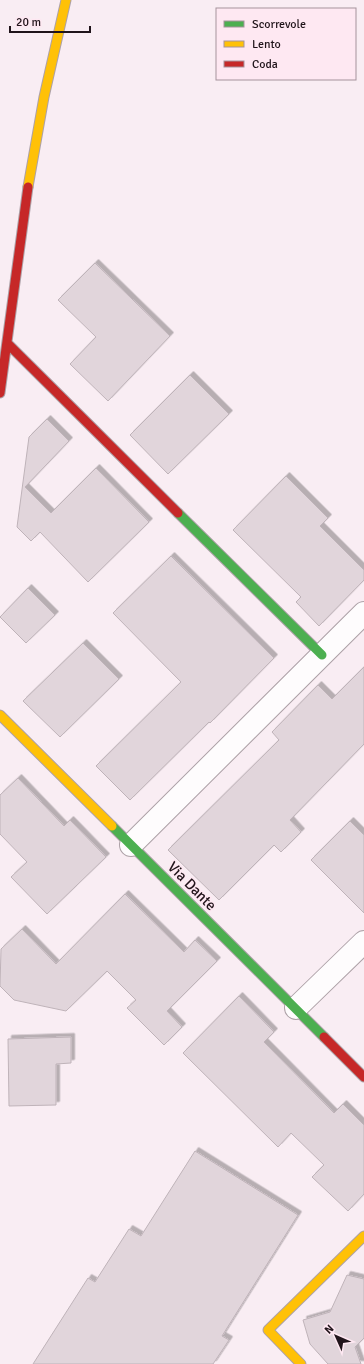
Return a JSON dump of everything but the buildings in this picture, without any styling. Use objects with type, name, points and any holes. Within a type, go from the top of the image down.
[{"type":"street","points":[[0,393],[29,174],[55,41],[66,0]]},
{"type":"street","points":[[7,343],[322,654]]},
{"type":"street","points":[[131,845],[364,613]]},
{"type":"street","name":"Via Dante","points":[[0,715],[364,1077]]},
{"type":"street","points":[[296,1008],[364,942]]},
{"type":"street","points":[[301,1364],[268,1330],[364,1236]]},
{"type":"traffic: fast","points":[[178,513],[322,655]]},
{"type":"traffic: fast","points":[[112,826],[324,1037]]},
{"type":"traffic: slow","points":[[28,187],[44,97],[66,0]]},
{"type":"traffic: slow","points":[[0,715],[112,826]]},
{"type":"traffic: slow","points":[[301,1364],[268,1330],[364,1236]]},
{"type":"traffic: jam","points":[[0,393],[28,187]]},
{"type":"traffic: jam","points":[[7,343],[178,513]]},
{"type":"traffic: jam","points":[[324,1037],[364,1077]]}]
